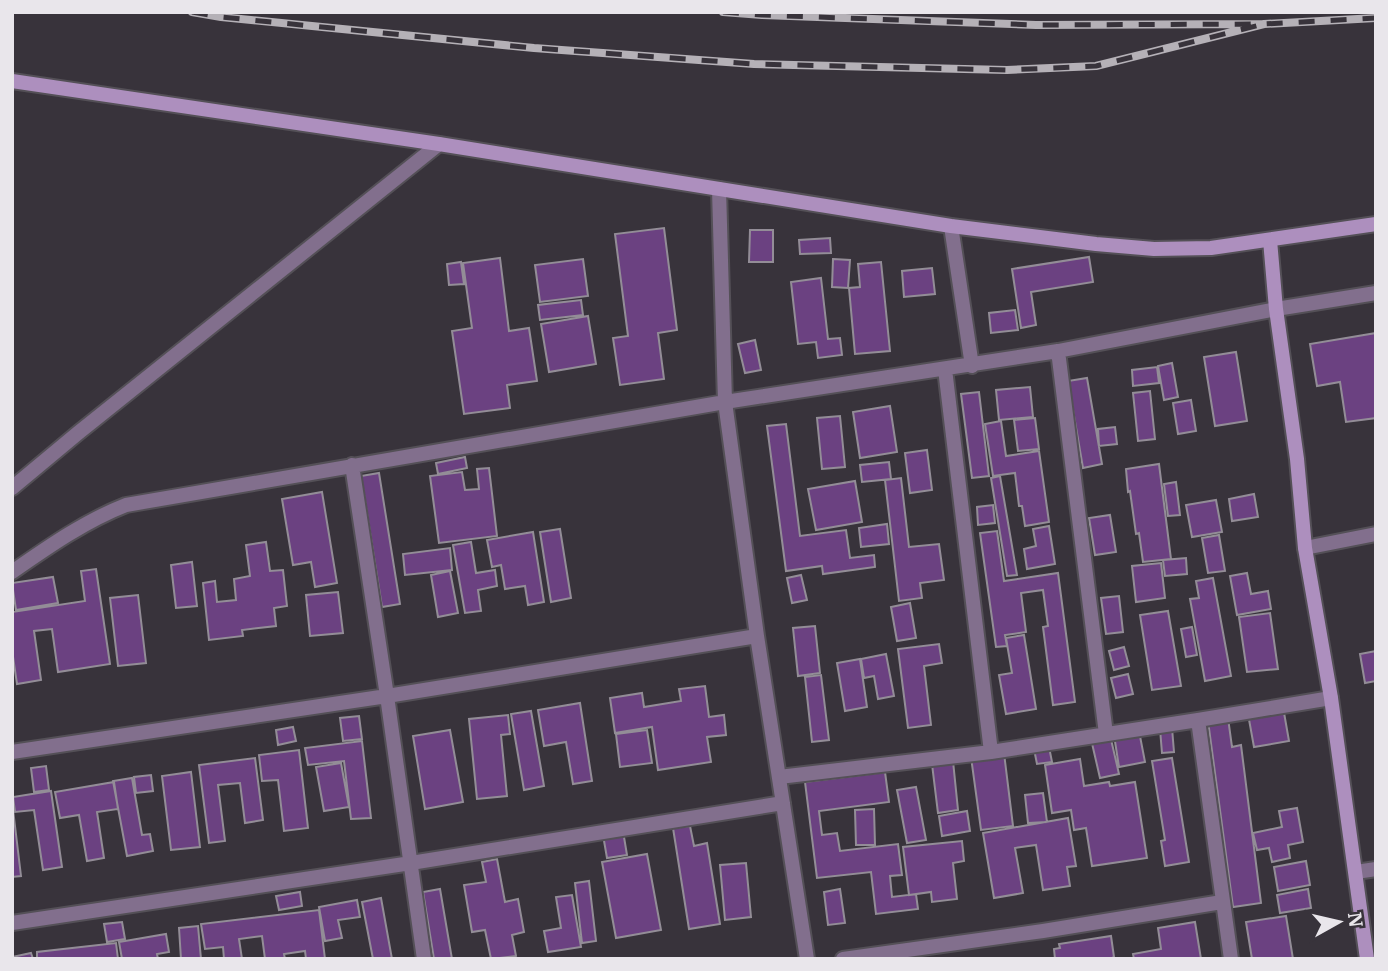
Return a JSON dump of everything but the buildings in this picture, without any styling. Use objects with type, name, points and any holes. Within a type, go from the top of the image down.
[{"type":"main road","points":[[12,80],[439,144],[951,226],[1096,244],[1211,248],[1376,224]]},
{"type":"main road","points":[[1270,240],[1276,309],[1297,459],[1305,548],[1331,698],[1367,959]]},
{"type":"street","points":[[12,488],[439,144]]},
{"type":"street","points":[[719,189],[726,402],[757,636],[807,959]]},
{"type":"street","points":[[951,226],[972,366]]},
{"type":"street","points":[[12,572],[86,524],[126,505],[726,402],[972,366],[1376,293]]},
{"type":"street","points":[[1058,351],[1106,734]]},
{"type":"street","points":[[945,369],[991,751]]},
{"type":"street","points":[[352,465],[424,959]]},
{"type":"street","points":[[1305,548],[1376,534]]},
{"type":"street","points":[[12,752],[387,696],[757,636]]},
{"type":"street","points":[[779,777],[991,751],[1331,698]]},
{"type":"street","points":[[1198,720],[1231,959]]},
{"type":"street","points":[[12,923],[783,803]]},
{"type":"street","points":[[1356,872],[1376,869]]},
{"type":"street","points":[[843,959],[1222,902]]},
{"type":"railway","points":[[192,12],[534,48],[754,64],[1007,70],[1096,66],[1264,24]]},
{"type":"railway","points":[[723,12],[1036,25],[1264,24],[1376,18]]}]
